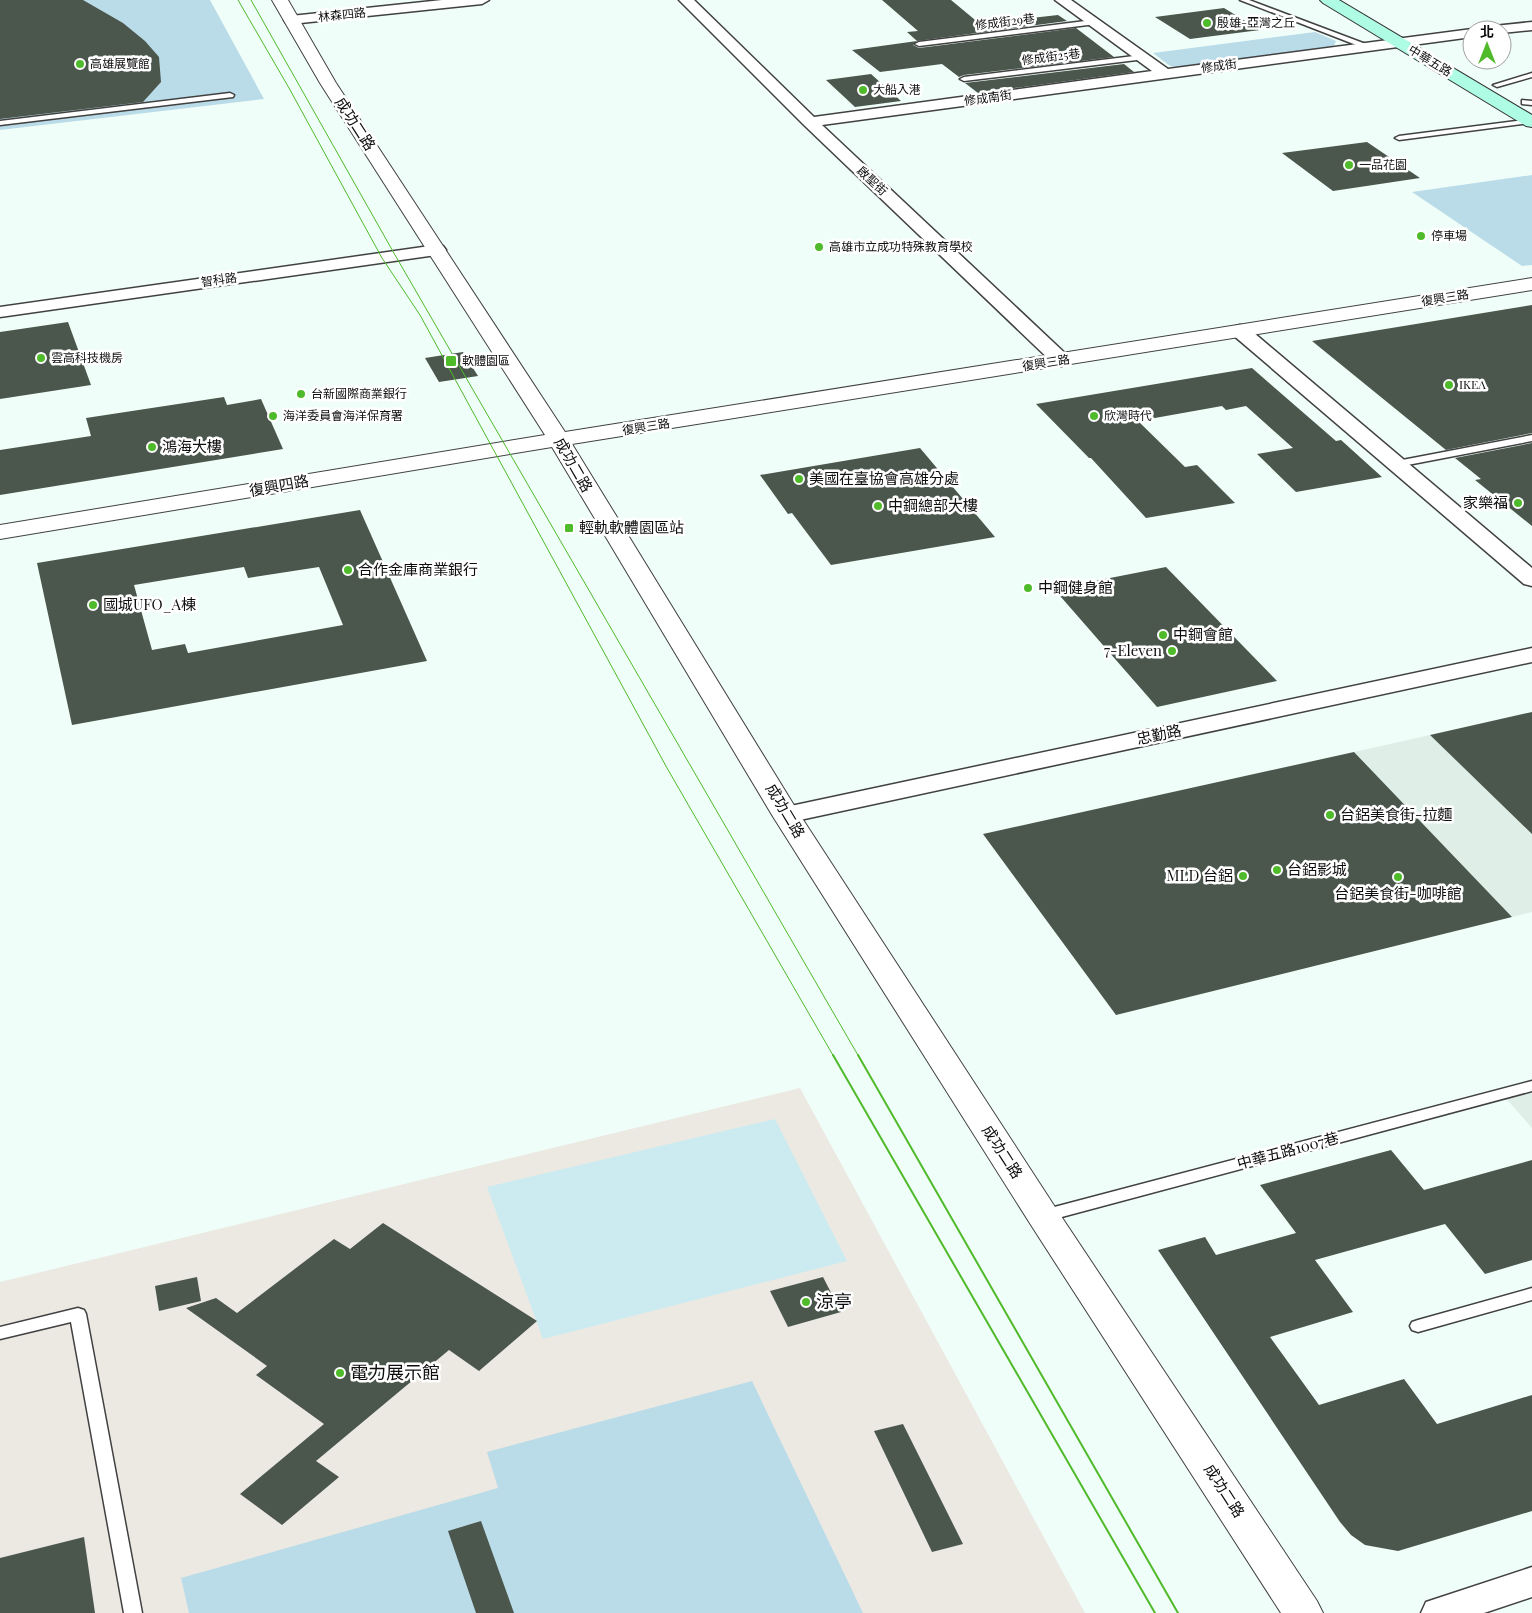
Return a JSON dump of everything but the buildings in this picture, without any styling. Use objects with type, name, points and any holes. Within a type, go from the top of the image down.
[{"type":"main road","name":"中華五路","points":[[1328,0],[1398,42],[1530,111]]},
{"type":"main road","name":"中華五路","points":[[1354,0],[1497,85],[1530,111]]},
{"type":"street","name":"林森四路","points":[[285,10],[482,0]]},
{"type":"street","name":"啟聖街","points":[[686,0],[810,122],[1061,360]]},
{"type":"street","points":[[1062,0],[1165,74]]},
{"type":"street","name":"成功二路","points":[[285,10],[328,83],[559,440],[786,815],[1044,1216],[1303,1613]]},
{"type":"street","points":[[1512,28],[1532,26]]},
{"type":"street","name":"修成街","points":[[1165,74],[1462,33]]},
{"type":"street","name":"修成南街","points":[[810,122],[1165,74]]},
{"type":"street","name":"智科路","points":[[0,312],[437,250]]},
{"type":"street","name":"復興三路","points":[[559,440],[1532,284]]},
{"type":"street","points":[[1240,331],[1532,579]]},
{"type":"street","name":"復興四路","points":[[0,532],[559,440]]},
{"type":"street","name":"忠勤路","points":[[786,815],[1532,655]]},
{"type":"street","points":[[1439,1613],[1532,1582]]},
{"type":"lane","points":[[1243,0],[1367,46]]},
{"type":"lane","name":"修成街29巷","points":[[919,44],[1093,22]]},
{"type":"lane","name":"修成街25巷","points":[[964,79],[1142,57]]},
{"type":"lane","points":[[1497,85],[1532,75]]},
{"type":"lane","points":[[0,123],[230,95]]},
{"type":"lane","points":[[1399,138],[1530,111]]},
{"type":"lane","points":[[1397,464],[1532,438]]},
{"type":"lane","name":"中華五路1007巷","points":[[1044,1216],[1532,1086]]},
{"type":"lane","points":[[1418,1326],[1532,1294]]},
{"type":"lane","points":[[0,1334],[78,1314],[133,1613]]},
{"type":"shaded area","points":[[0,0],[210,0],[264,99],[0,130]]},
{"type":"shaded area","points":[[1315,32],[1336,41],[1333,48],[1186,68],[1170,66],[1153,53]]},
{"type":"shaded area","points":[[1532,175],[1532,265],[1522,266],[1412,192]]},
{"type":"shaded area","points":[[1430,735],[1532,834],[1532,912],[1512,917],[1354,752]]},
{"type":"shaded area","points":[[1532,1086],[1532,1128],[1502,1094]]},
{"type":"shaded area","points":[[800,1088],[1085,1613],[0,1613],[0,1282]]},
{"type":"shaded area","points":[[775,1119],[847,1261],[543,1339],[487,1187]]},
{"type":"shaded area","points":[[752,1381],[863,1613],[189,1613],[181,1578],[498,1488],[487,1452]]},
{"type":"tram line","points":[[238,0],[289,88],[382,258],[420,315],[667,768],[834,1057]]},
{"type":"tram line","points":[[251,0],[395,255],[859,1057]]},
{"type":"tram line","points":[[833,1055],[1155,1613]]},
{"type":"tram line","points":[[858,1055],[1178,1613]]},
{"type":"place","name":"殷雄-亞灣之丘","points":[[1207,23]]},
{"type":"place","name":"高雄展覽館","points":[[80,64]]},
{"type":"place","name":"大船入港","points":[[863,90]]},
{"type":"place","name":"一品花園","points":[[1349,165]]},
{"type":"place","name":"停車場","points":[[1421,236]]},
{"type":"place","name":"高雄市立成功特殊教育學校","points":[[819,247]]},
{"type":"place","name":"雲高科技機房","points":[[41,358]]},
{"type":"place","name":"軟體園區","points":[[451,361]]},
{"type":"place","name":"IKEA","points":[[1449,385]]},
{"type":"place","name":"台新國際商業銀行","points":[[301,394]]},
{"type":"place","name":"海洋委員會海洋保育署","points":[[273,416]]},
{"type":"place","name":"欣灣時代","points":[[1094,416]]},
{"type":"place","name":"鴻海大樓","points":[[152,447]]},
{"type":"place","name":"美國在臺協會高雄分處","points":[[799,479]]},
{"type":"place","name":"家樂福","points":[[1518,503]]},
{"type":"place","name":"中鋼總部大樓","points":[[878,506]]},
{"type":"place","name":"輕軌軟體園區站","points":[[569,528]]},
{"type":"place","name":"合作金庫商業銀行","points":[[348,570]]},
{"type":"place","name":"中鋼健身館","points":[[1028,588]]},
{"type":"place","name":"國城UFO_A棟","points":[[93,605]]},
{"type":"place","name":"中鋼會館","points":[[1163,635]]},
{"type":"place","name":"7-Eleven","points":[[1172,651]]},
{"type":"place","name":"台鋁美食街-拉麵","points":[[1330,815]]},
{"type":"place","name":"台鋁影城","points":[[1277,870]]},
{"type":"place","name":"MLD 台鋁","points":[[1243,876]]},
{"type":"place","name":"台鋁美食街-咖啡館","points":[[1398,877]]},
{"type":"place","name":"涼亭","points":[[806,1302]]},
{"type":"place","name":"電力展示館","points":[[340,1373]]}]
